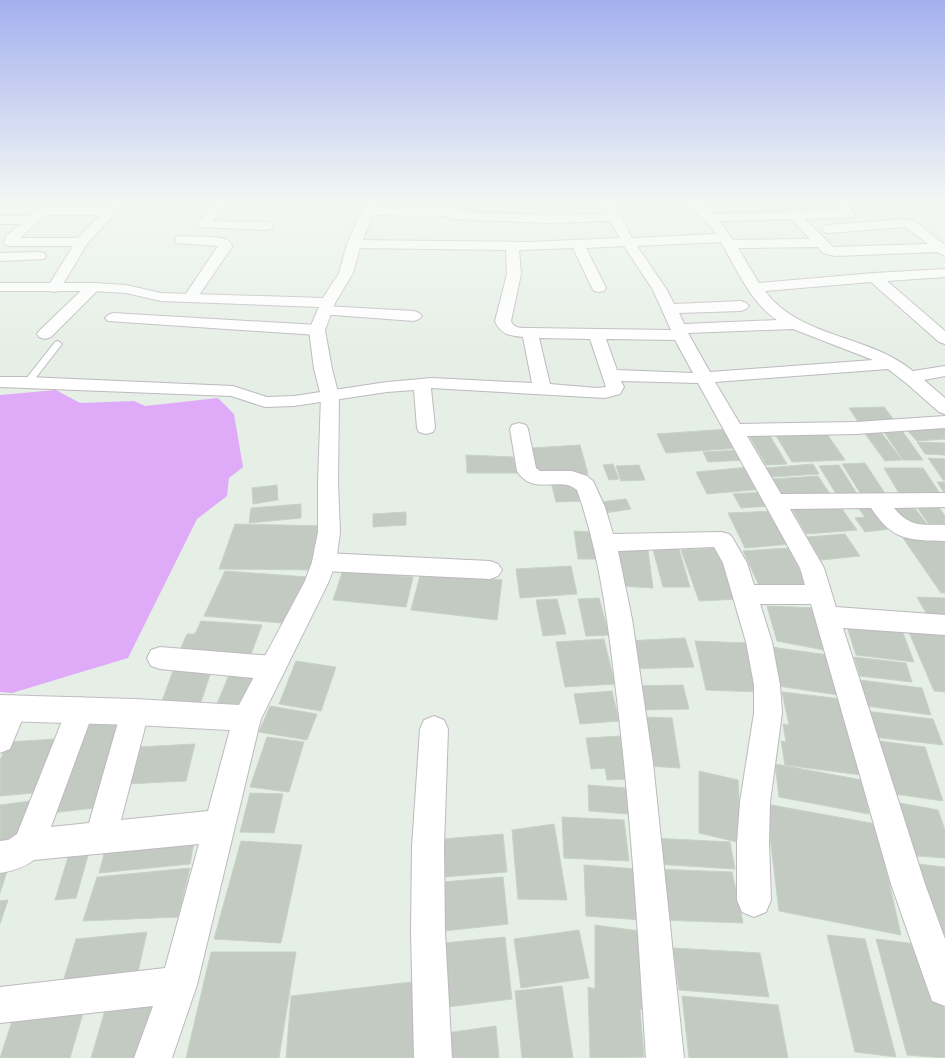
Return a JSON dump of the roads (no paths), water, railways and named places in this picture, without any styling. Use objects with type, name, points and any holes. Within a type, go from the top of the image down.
[{"type":"street","points":[[54,288],[77,250]]},
{"type":"street","points":[[190,298],[223,250]]},
{"type":"street","points":[[154,1058],[179,985],[218,826],[247,718],[317,581],[324,562],[329,532],[328,483],[330,396],[323,369],[323,315],[346,273],[352,250]]},
{"type":"street","points":[[512,250],[514,274],[503,321],[504,327],[508,330],[530,333],[596,334],[676,324],[795,324]]},
{"type":"street","points":[[581,250],[599,288]]},
{"type":"street","points":[[634,250],[660,290],[702,378],[734,430],[812,568],[908,884],[945,988]]},
{"type":"street","points":[[733,250],[755,288],[775,311],[795,324],[875,355],[892,364],[911,377],[945,408]]},
{"type":"street","points":[[830,250],[838,252],[923,250]]},
{"type":"street","points":[[0,258],[74,255]]},
{"type":"street","points":[[755,288],[874,277],[945,273]]},
{"type":"street","points":[[874,277],[945,339]]},
{"type":"street","points":[[0,287],[93,287],[134,290],[154,296],[190,298],[323,315]]},
{"type":"street","points":[[45,334],[93,287]]},
{"type":"street","points":[[676,324],[742,306]]},
{"type":"street","points":[[113,318],[323,315],[414,316]]},
{"type":"street","points":[[530,333],[533,354],[542,389]]},
{"type":"street","points":[[0,382],[233,391],[265,402],[294,401],[387,387],[422,384],[467,384],[597,393],[610,392],[614,390],[615,387],[596,334]]},
{"type":"street","points":[[611,375],[702,378],[892,364]]},
{"type":"street","points":[[911,377],[945,371]]},
{"type":"street","points":[[422,384],[426,428]]},
{"type":"street","points":[[734,430],[856,428],[945,422]]},
{"type":"street","points":[[519,429],[527,471],[531,476],[543,479],[573,478],[582,481],[586,486],[605,543],[618,614],[631,703],[645,817],[665,1058]]},
{"type":"street","points":[[775,502],[945,500]]},
{"type":"street","points":[[876,501],[889,519],[907,531],[945,533]]},
{"type":"street","points":[[605,543],[705,539],[721,540],[729,550],[735,563],[746,595],[759,642],[766,685],[768,713],[755,802],[753,843],[754,900]]},
{"type":"street","points":[[324,562],[490,570]]},
{"type":"street","points":[[746,595],[820,594]]},
{"type":"street","points":[[827,617],[945,625]]},
{"type":"street","points":[[160,658],[273,668]]},
{"type":"street","points":[[0,739],[6,708],[135,712],[247,718]]},
{"type":"street","points":[[28,846],[80,710]]},
{"type":"street","points":[[101,837],[135,712]]},
{"type":"street","points":[[433,1058],[428,925],[428,847],[434,729]]},
{"type":"street","points":[[0,857],[14,855],[28,846],[101,837],[218,826]]},
{"type":"street","points":[[0,1005],[179,985]]},
{"type":"lane","points":[[28,382],[58,344]]}]
